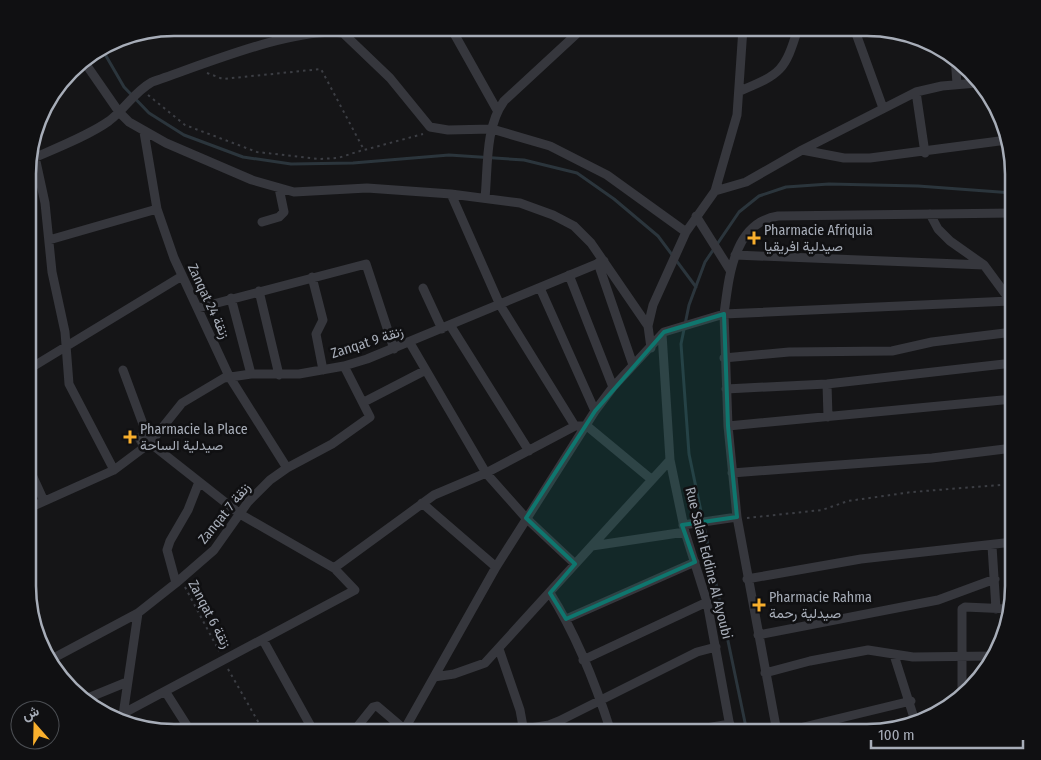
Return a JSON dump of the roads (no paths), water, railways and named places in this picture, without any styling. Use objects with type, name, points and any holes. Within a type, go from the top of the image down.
[{"type":"street","points":[[37,156],[102,126],[119,112],[139,90],[152,82],[237,53],[297,36]]},
{"type":"street","points":[[346,36],[390,78],[430,127],[439,130],[492,129],[542,144],[575,158],[607,175],[686,232]]},
{"type":"street","points":[[456,36],[497,110]]},
{"type":"street","points":[[485,198],[490,142],[497,110],[504,101],[574,37]]},
{"type":"street","points":[[651,348],[648,326],[653,305],[686,232],[715,191],[737,115],[743,37]]},
{"type":"street","points":[[740,91],[769,79],[782,69],[790,56],[795,37]]},
{"type":"street","points":[[857,37],[883,108]]},
{"type":"street","points":[[88,67],[119,112],[144,132],[231,172],[279,188],[314,192],[367,188],[401,189],[520,203],[553,215],[574,226],[648,326]]},
{"type":"street","points":[[956,70],[957,84]]},
{"type":"street","points":[[715,191],[746,182],[802,150],[916,92],[970,83]]},
{"type":"street","points":[[916,92],[925,153]]},
{"type":"street","name":"Zanqat 24 زنقة","points":[[144,132],[156,209],[182,276],[229,376],[287,468]]},
{"type":"street","points":[[802,150],[856,159],[925,153],[1001,141]]},
{"type":"street","points":[[36,171],[46,203],[52,272],[67,346],[69,384],[114,470]]},
{"type":"street","points":[[262,222],[279,217],[284,212],[279,188]]},
{"type":"street","points":[[451,194],[500,305],[575,426]]},
{"type":"street","points":[[49,240],[156,209]]},
{"type":"street","points":[[775,724],[747,579],[732,473],[724,358],[724,314],[730,270],[735,255],[749,230],[767,218],[1004,213]]},
{"type":"street","points":[[930,214],[938,229],[950,241],[984,264],[1004,292]]},
{"type":"street","points":[[696,216],[730,270]]},
{"type":"street","points":[[735,255],[984,264]]},
{"type":"street","points":[[601,262],[633,365]]},
{"type":"street","name":"Zanqat 9 زنقة","points":[[37,504],[114,470],[150,443],[182,404],[229,376],[251,374],[279,375],[344,366],[410,343],[601,262]]},
{"type":"street","points":[[198,308],[260,290],[366,264],[394,349]]},
{"type":"street","points":[[569,275],[613,387]]},
{"type":"street","points":[[36,364],[182,276]]},
{"type":"street","points":[[312,277],[323,320],[316,334],[323,370]]},
{"type":"street","points":[[423,288],[446,327],[529,451]]},
{"type":"street","points":[[540,288],[595,411]]},
{"type":"street","points":[[260,290],[279,375]]},
{"type":"street","points":[[230,298],[251,374]]},
{"type":"street","points":[[408,723],[496,566],[595,411],[613,387],[664,333],[724,314],[1004,303]]},
{"type":"street","name":"Rue Salah Eddine Al Ayoubi","points":[[664,333],[670,460],[684,528],[707,602],[730,724]]},
{"type":"street","points":[[724,358],[790,352],[892,351],[932,342],[1004,333]]},
{"type":"street","points":[[410,343],[424,370],[486,473],[526,518],[575,564]]},
{"type":"street","points":[[726,389],[827,384],[1004,364]]},
{"type":"street","points":[[344,366],[364,402],[424,370]]},
{"type":"street","points":[[123,370],[150,443],[240,514],[334,568],[355,590],[263,640],[223,659],[128,715]]},
{"type":"street","points":[[827,384],[828,417]]},
{"type":"street","points":[[728,426],[1004,400]]},
{"type":"street","name":"Zanqat 7 زنقة","points":[[56,657],[138,613],[178,580],[214,550],[258,492],[287,468],[332,444],[370,416],[364,402]]},
{"type":"street","points":[[334,568],[434,495],[486,473],[575,426],[586,426],[651,480]]},
{"type":"street","points":[[732,473],[932,458],[1004,449]]},
{"type":"street","points":[[434,677],[454,674],[485,663],[670,460]]},
{"type":"street","points":[[178,580],[167,550],[199,482]]},
{"type":"street","points":[[37,485],[44,501]]},
{"type":"street","points":[[422,503],[496,566]]},
{"type":"street","points":[[592,546],[684,528],[698,522],[737,518]]},
{"type":"street","points":[[747,579],[861,559],[1004,544]]},
{"type":"street","points":[[992,546],[996,609]]},
{"type":"street","points":[[566,619],[695,562]]},
{"type":"street","points":[[758,635],[938,600],[995,579]]},
{"type":"street","points":[[550,593],[566,619],[609,724]]},
{"type":"street","points":[[583,660],[707,602]]},
{"type":"street","points":[[962,684],[963,608],[1002,609]]},
{"type":"street","points":[[123,714],[138,613]]},
{"type":"street","points":[[263,640],[309,723]]},
{"type":"street","points":[[552,724],[601,701],[696,652],[716,647]]},
{"type":"street","points":[[499,649],[520,710],[522,724]]},
{"type":"street","points":[[765,673],[810,661],[868,650],[894,655],[986,656]]},
{"type":"street","points":[[894,655],[914,715]]},
{"type":"street","points":[[92,696],[127,682]]},
{"type":"street","points":[[165,692],[185,723]]},
{"type":"street","points":[[816,724],[911,701]]},
{"type":"street","points":[[360,723],[373,707],[377,706],[396,723]]},
{"type":"waterway","points":[[105,55],[124,87],[149,113],[184,135],[243,157],[291,164],[353,163],[449,155],[524,160],[577,173],[614,199],[658,236],[696,287]]},
{"type":"waterway","points":[[745,724],[689,454],[681,344],[689,305],[705,262],[739,212],[759,196],[786,187],[829,184],[918,186],[1004,192]]},
{"type":"place","name":"Pharmacie Afriquia صيدلية افريقيا","points":[[754,238]]},
{"type":"place","name":"Pharmacie la Place صيدلية الساحة","points":[[130,437]]},
{"type":"place","name":"Pharmacie Rahma صيدلية رحمة","points":[[759,605]]}]
